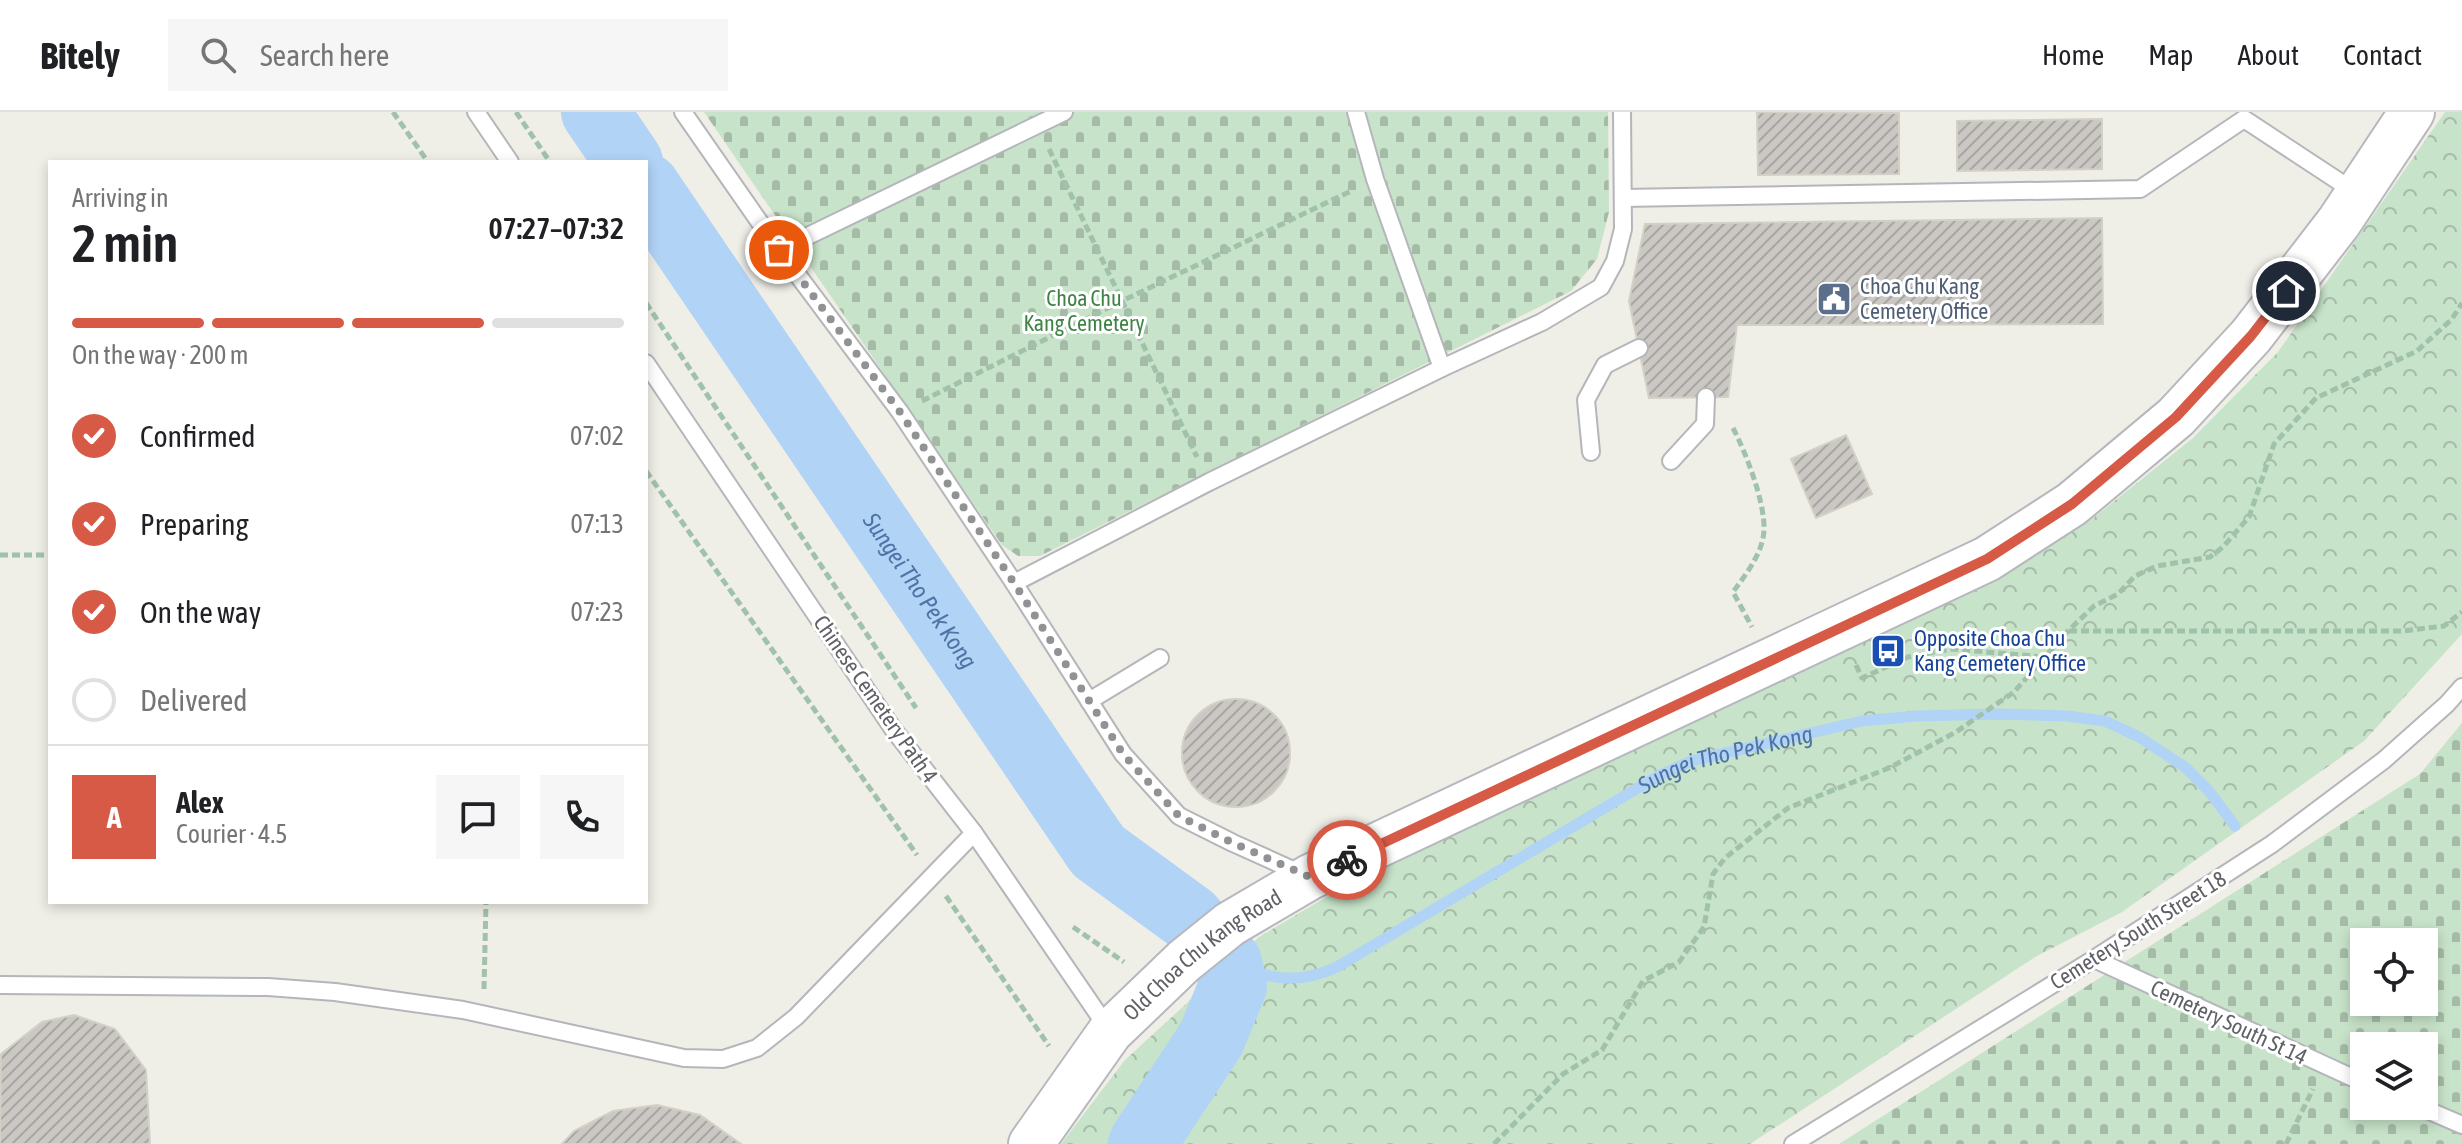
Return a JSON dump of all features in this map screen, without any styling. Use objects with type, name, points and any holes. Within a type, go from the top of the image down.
[{"type":"street","name":"Old Choa Chu Kang Road","points":[[1031,1144],[1110,1032],[1171,973],[1230,924],[1310,877],[1987,559],[2072,504],[2176,417],[2251,336],[2339,222],[2412,112]]},
{"type":"lane","points":[[476,112],[509,160]]},
{"type":"lane","points":[[683,112],[779,250],[900,412],[1123,754],[1179,816],[1310,877]]},
{"type":"lane","points":[[779,250],[1064,112]]},
{"type":"lane","points":[[1356,112],[1375,179],[1442,368]]},
{"type":"lane","points":[[1014,583],[1209,482],[1542,322],[1601,287],[1615,261],[1623,229],[1622,112]]},
{"type":"lane","points":[[1623,198],[2140,189],[2244,119],[2358,194]]},
{"type":"lane","points":[[1591,452],[1586,400],[1605,365],[1639,348]]},
{"type":"lane","name":"Chinese Cemetery Path 4","points":[[648,366],[893,729],[974,833],[1110,1032]]},
{"type":"lane","points":[[1671,461],[1705,424],[1706,397]]},
{"type":"lane","points":[[1089,701],[1160,658]]},
{"type":"lane","name":"Cemetery South Street 18","points":[[1793,1144],[2094,959],[2272,844],[2384,760],[2462,687]]},
{"type":"lane","points":[[0,985],[268,987],[335,992],[484,1015],[654,1053],[723,1059],[757,1048],[796,1017],[974,833]]},
{"type":"lane","name":"Cemetery South St 14","points":[[2094,959],[2350,1077]]},
{"type":"lane","points":[[2438,1115],[2462,1125]]},
{"type":"path","points":[[393,112],[427,160]]},
{"type":"path","points":[[516,112],[549,160]]},
{"type":"path","points":[[1037,125],[1209,482]]},
{"type":"path","points":[[900,412],[1375,179]]},
{"type":"path","points":[[1494,1144],[1563,1074],[1602,1050],[1643,981],[1679,962],[1704,927],[1713,874],[1725,858],[1788,808],[1889,768],[1956,732],[2014,692],[2094,606],[2118,594],[2135,576],[2157,566],[2210,557],[2249,517],[2274,444],[2316,398],[2417,351],[2452,319],[2462,303]]},
{"type":"path","points":[[648,306],[919,713]]},
{"type":"path","points":[[1727,416],[1745,451],[1761,507],[1764,532],[1753,564],[1733,592],[1752,627],[1740,636]]},
{"type":"path","points":[[648,474],[1075,1083]]},
{"type":"path","points":[[0,555],[48,555]]},
{"type":"path","points":[[2068,631],[2403,631],[2444,626],[2462,612]]},
{"type":"path","points":[[1839,628],[1862,678],[1908,657],[1952,649],[2045,657]]},
{"type":"path","points":[[484,1015],[486,904]]},
{"type":"path","points":[[1069,924],[1171,973]]},
{"type":"path","points":[[2286,1144],[2324,1066]]},
{"type":"green space","name":"Choa Chu Kang Cemetery","points":[[704,112],[1608,112],[1609,212],[1597,259],[1571,291],[1040,556],[1018,556],[1002,545]]},
{"type":"green space","points":[[2445,112],[2462,112],[2462,634],[2364,741],[2122,912],[2035,957],[1750,1144],[1061,1144],[1125,1060],[1259,937],[1338,890],[1994,579],[2087,523],[2193,438],[2278,352]]},
{"type":"green space","points":[[2462,723],[2462,1144],[1839,1144],[2420,774]]},
{"type":"building","points":[[1757,112],[1899,113],[1899,174],[1758,175]]},
{"type":"building","points":[[2102,119],[2102,169],[1957,171],[1957,121]]},
{"type":"building","points":[[2102,218],[2103,324],[1737,325],[1728,397],[1649,398],[1629,301],[1645,224]]},
{"type":"building","points":[[1846,435],[1872,494],[1816,518],[1791,459]]},
{"type":"building","points":[[1236,699],[1257,703],[1274,715],[1286,732],[1290,753],[1286,774],[1274,791],[1257,803],[1236,807],[1215,803],[1198,791],[1186,774],[1182,753],[1186,732],[1198,715],[1215,703]]},
{"type":"building","points":[[74,1015],[115,1029],[146,1070],[150,1144],[0,1144],[1,1054],[42,1022]]},
{"type":"building","points":[[657,1105],[700,1115],[741,1144],[562,1144],[574,1131],[613,1111]]},
{"type":"waterway","name":"Sungei Tho Pek Kong","points":[[595,112],[628,160]]},
{"type":"waterway","name":"Sungei Tho Pek Kong","points":[[648,190],[1098,851],[1190,918],[1228,963],[1233,986],[1211,1039],[1142,1144]]},
{"type":"waterway","name":"Sungei Tho Pek Kong","points":[[1228,963],[1282,978],[1322,973],[1337,967],[1658,776],[1691,761],[1862,721],[1999,714],[2067,716],[2105,721],[2139,737],[2185,767],[2209,791],[2235,826]]},
{"type":"way so far","points":[[779,250],[900,412],[1123,754],[1179,816],[1310,877],[1347,860]]},
{"type":"place","name":"Choa Chu Kang Cemetery Office","points":[[1834,299]]},
{"type":"place","name":"Opposite Choa Chu Kang Cemetery Office","points":[[1888,651]]},
{"type":"route","points":[[1347,860],[1987,559],[2072,504],[2176,417],[2251,336],[2286,291]]}]
